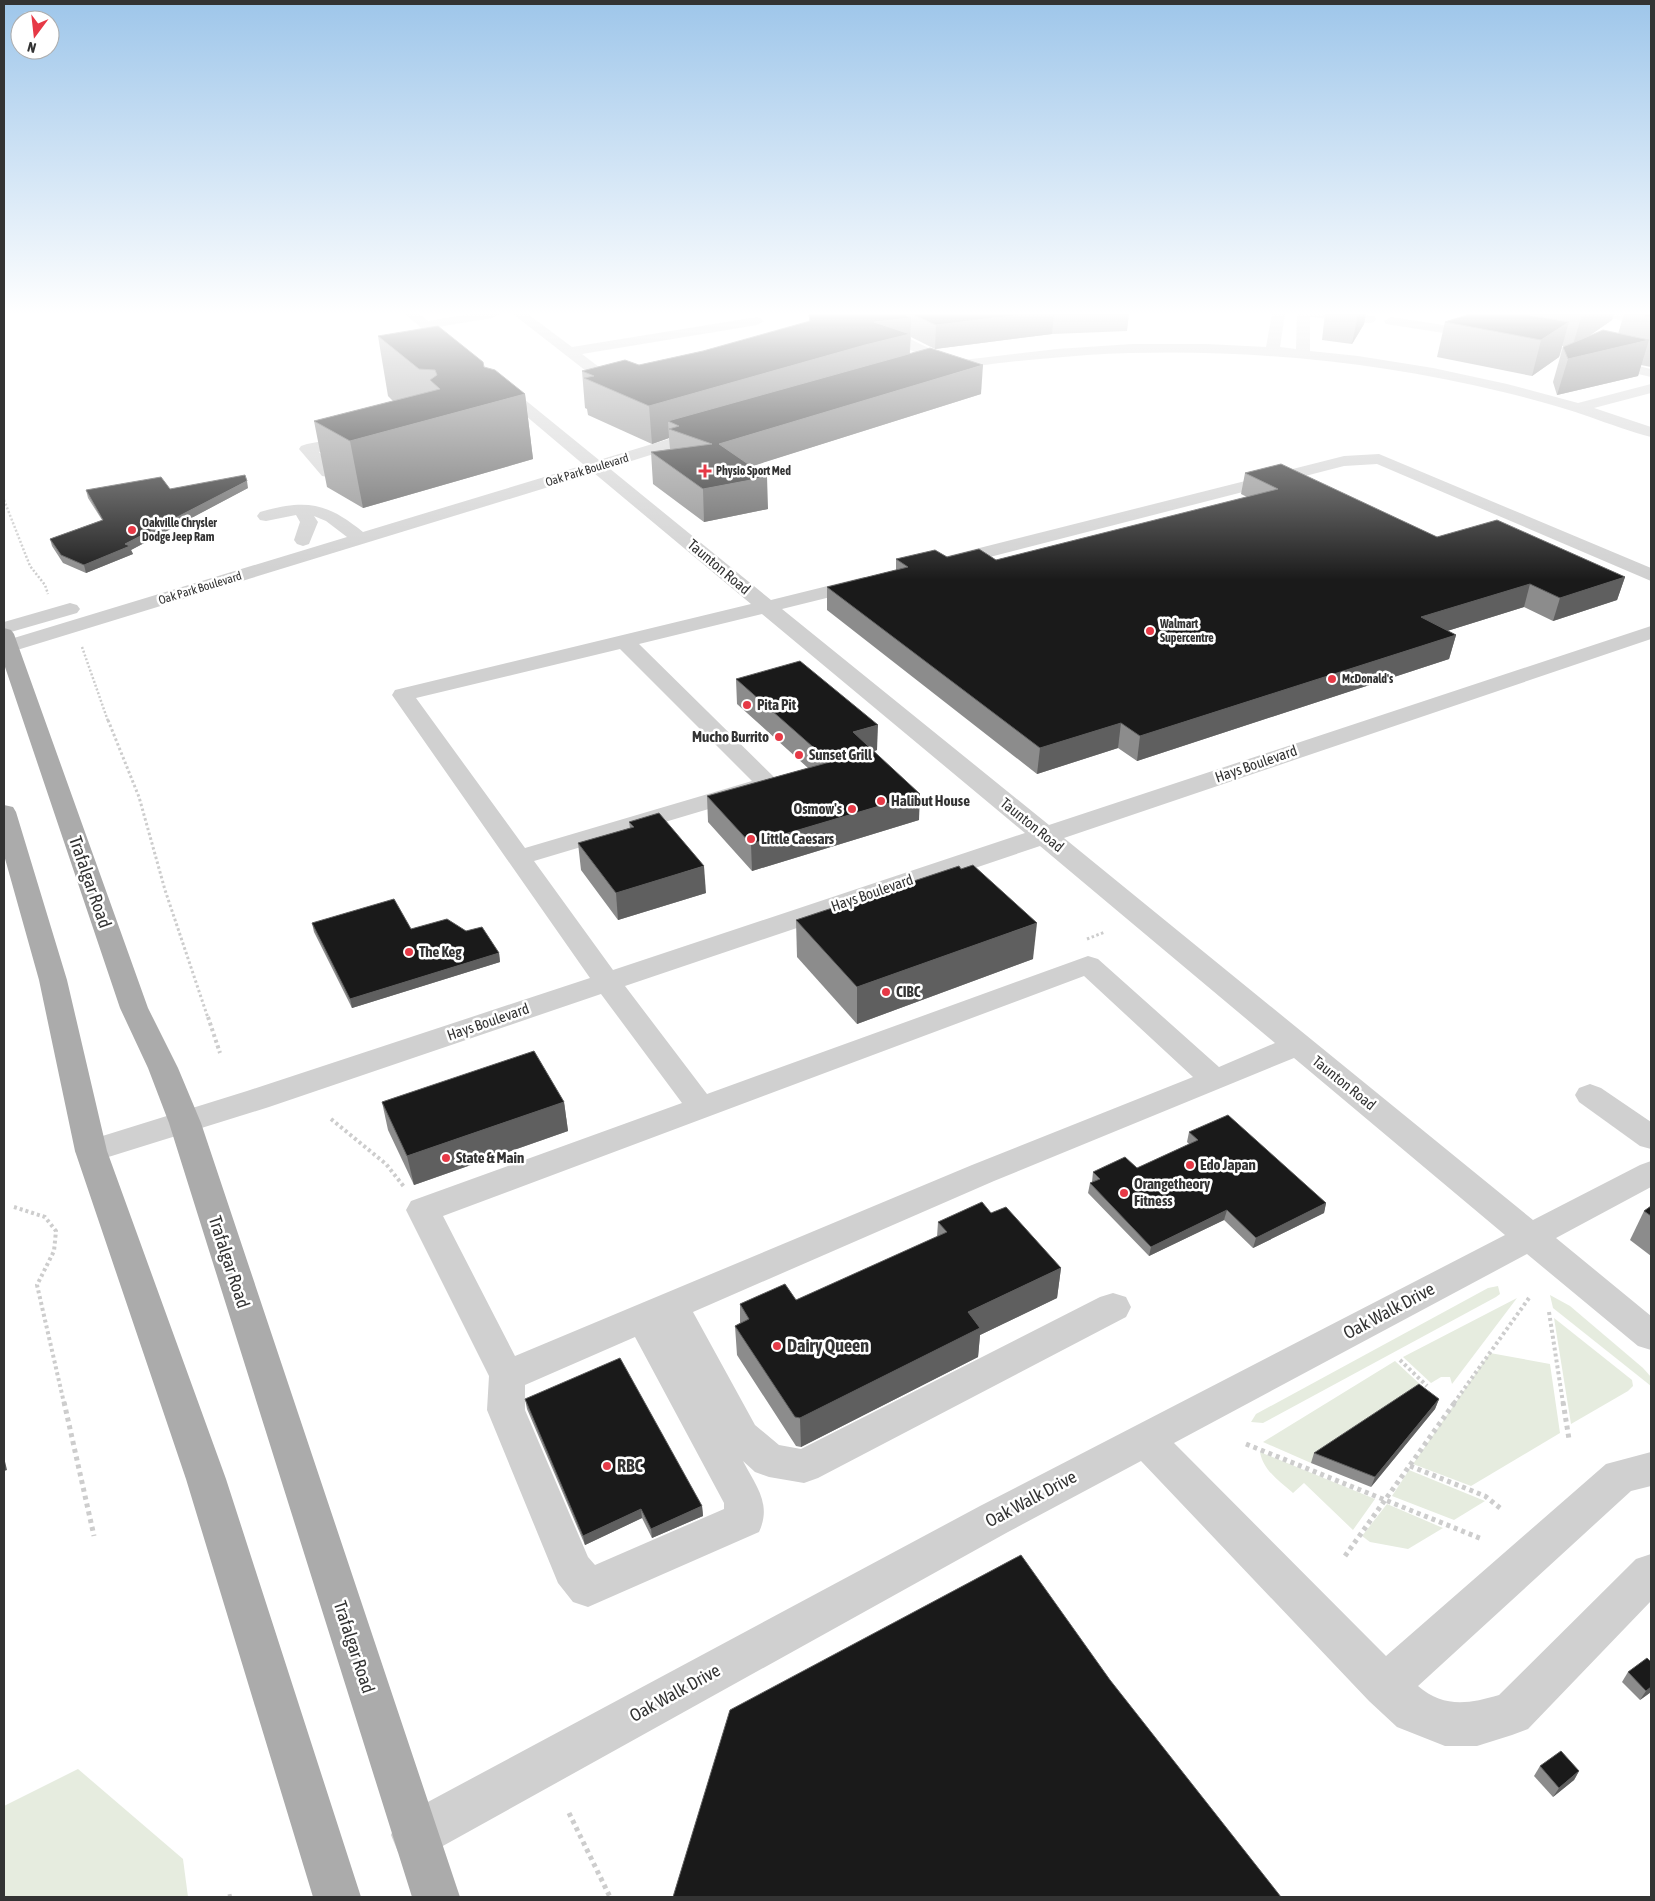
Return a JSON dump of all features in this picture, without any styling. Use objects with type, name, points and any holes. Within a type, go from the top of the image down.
[{"type":"main road","name":"Trafalgar Road","points":[[5,639],[134,1008],[163,1068],[185,1123],[436,1897]]},
{"type":"main road","points":[[4,812],[53,980],[91,1150],[206,1479],[337,1897]]},
{"type":"street","name":"Taunton Road","points":[[520,403],[1651,1336]]},
{"type":"street","points":[[1563,403],[1651,432]]},
{"type":"street","points":[[1580,407],[1595,403]]},
{"type":"street","points":[[1600,403],[1651,420]]},
{"type":"street","points":[[516,423],[540,419]]},
{"type":"street","name":"Oak Park Boulevard","points":[[5,639],[714,426]]},
{"type":"street","points":[[373,436],[306,449],[328,472],[375,459]]},
{"type":"street","points":[[927,567],[1344,461],[1379,459],[1651,575]]},
{"type":"street","points":[[266,516],[290,510],[302,510],[331,516],[354,533]]},
{"type":"street","points":[[302,510],[309,522],[304,540]]},
{"type":"street","name":"Oak Park Boulevard","points":[[5,639],[304,540],[354,533]]},
{"type":"street","points":[[701,1107],[607,982],[403,695],[880,578]]},
{"type":"street","name":"Hays Boulevard","points":[[91,1150],[185,1123],[1651,632]]},
{"type":"street","points":[[519,858],[768,784],[625,642]]},
{"type":"street","points":[[658,1312],[744,1501],[745,1518],[588,1588],[573,1570],[506,1410],[507,1376],[423,1210],[1088,965],[1215,1080]]},
{"type":"street","points":[[507,1376],[983,1173],[1297,1045]]},
{"type":"street","points":[[1590,1095],[1651,1138]]},
{"type":"street","name":"Oak Walk Drive","points":[[415,1835],[994,1519],[1651,1172]]},
{"type":"street","points":[[658,1312],[741,1437],[769,1460],[804,1466],[1113,1307]]},
{"type":"street","points":[[1144,1439],[1385,1686],[1414,1711],[1445,1724],[1477,1724],[1512,1712],[1651,1573]]},
{"type":"street","points":[[1385,1686],[1620,1476],[1651,1469]]},
{"type":"path","points":[[4,500],[30,566],[45,585]]},
{"type":"path","points":[[81,644],[96,690],[139,797],[165,890],[220,1053]]},
{"type":"path","points":[[1080,941],[1105,932]]},
{"type":"path","points":[[331,1119],[386,1164],[423,1210]]},
{"type":"path","points":[[14,1207],[45,1217],[56,1231],[54,1250],[37,1285],[94,1536]]},
{"type":"path","points":[[1345,1556],[1529,1298]]},
{"type":"path","points":[[1549,1312],[1569,1439]]},
{"type":"path","points":[[1400,1360],[1427,1386]]},
{"type":"path","points":[[1246,1444],[1482,1539]]},
{"type":"path","points":[[1410,1466],[1484,1496],[1500,1508]]},
{"type":"path","points":[[568,1813],[610,1897]]},
{"type":"shaded area","points":[[1498,1286],[1500,1294],[1496,1297],[1263,1423],[1251,1422],[1256,1414],[1488,1288]]},
{"type":"shaded area","points":[[1550,1295],[1570,1306],[1643,1368],[1651,1377],[1651,1386],[1553,1308]]},
{"type":"shaded area","points":[[1517,1298],[1452,1384],[1450,1377],[1441,1377],[1431,1383],[1403,1357]]},
{"type":"shaded area","points":[[1554,1318],[1632,1380],[1633,1386],[1628,1391],[1571,1424]]},
{"type":"shaded area","points":[[1490,1353],[1550,1364],[1560,1433],[1471,1486],[1413,1464]]},
{"type":"shaded area","points":[[1395,1361],[1424,1388],[1311,1463],[1263,1442]]},
{"type":"shaded area","points":[[1260,1452],[1375,1499],[1353,1530],[1304,1483],[1293,1493],[1277,1480],[1264,1464]]},
{"type":"shaded area","points":[[1409,1470],[1485,1501],[1454,1520],[1392,1496]]},
{"type":"shaded area","points":[[1387,1504],[1443,1528],[1408,1549],[1370,1542],[1362,1536]]},
{"type":"shaded area","points":[[78,1769],[183,1859],[188,1897],[4,1897],[4,1806]]},
{"type":"building","points":[[386,403],[493,403],[350,441],[314,421]]},
{"type":"building","points":[[641,403],[661,403],[649,406]]},
{"type":"building","points":[[734,403],[857,403],[719,444],[767,477],[703,489],[651,452],[712,444],[669,429],[679,426],[668,421]]},
{"type":"building","name":"Walmart Supercentre","points":[[1281,464],[1437,537],[1497,520],[1625,577],[1560,598],[1530,584],[1421,617],[1456,635],[1140,736],[1121,723],[1040,748],[827,587],[908,567],[896,559],[935,550],[947,557],[979,549],[996,560],[1278,489],[1245,473]]},
{"type":"building","name":"Oakville Chrysler Dodge Jeep Ram","points":[[245,475],[247,481],[125,544],[130,546],[84,565],[61,555],[50,539],[103,520],[86,490],[161,477],[170,489]]},
{"type":"building","points":[[800,661],[878,725],[853,732],[920,794],[751,844],[707,796],[830,762],[736,679]]},
{"type":"building","points":[[659,813],[704,866],[616,893],[578,843],[634,827],[629,822]]},
{"type":"building","points":[[973,865],[1037,923],[857,987],[796,920],[959,866],[961,869]]},
{"type":"building","name":"The Keg","points":[[394,899],[411,929],[447,919],[466,931],[482,927],[499,953],[350,999],[312,923]]},
{"type":"building","points":[[534,1051],[564,1102],[407,1156],[382,1102]]},
{"type":"building","points":[[1228,1115],[1326,1203],[1256,1238],[1227,1210],[1151,1247],[1090,1183],[1100,1179],[1093,1172],[1125,1157],[1137,1168],[1198,1140],[1189,1132]]},
{"type":"building","points":[[982,1202],[991,1213],[1006,1207],[1061,1268],[968,1312],[980,1328],[800,1418],[795,1417],[735,1326],[749,1319],[740,1304],[785,1284],[796,1300],[947,1232],[938,1222]]},
{"type":"building","points":[[1651,1206],[1651,1216],[1644,1211]]},
{"type":"building","name":"RBC","points":[[620,1358],[702,1506],[651,1529],[641,1509],[583,1536],[525,1399]]},
{"type":"building","points":[[1419,1384],[1439,1399],[1375,1477],[1314,1453]]},
{"type":"building","points":[[1021,1555],[1110,1680],[1281,1897],[673,1897],[730,1710]]},
{"type":"building","points":[[1647,1658],[1651,1662],[1651,1687],[1646,1691],[1628,1672]]},
{"type":"building","points":[[1561,1751],[1579,1771],[1559,1788],[1540,1766]]},
{"type":"place","name":"Physio Sport Med","points":[[705,471]]},
{"type":"place","name":"Oakville Chrysler Dodge Jeep Ram","points":[[132,530]]},
{"type":"place","name":"Walmart Supercentre","points":[[1150,631]]},
{"type":"place","name":"McDonald's","points":[[1332,679]]},
{"type":"place","name":"Pita Pit","points":[[747,705]]},
{"type":"place","name":"Mucho Burrito","points":[[779,737]]},
{"type":"place","name":"Sunset Grill","points":[[799,755]]},
{"type":"place","name":"Halibut House","points":[[881,801]]},
{"type":"place","name":"Osmow's","points":[[852,809]]},
{"type":"place","name":"Little Caesars","points":[[751,839]]},
{"type":"place","name":"The Keg","points":[[409,952]]},
{"type":"place","name":"CIBC","points":[[886,992]]},
{"type":"place","name":"State & Main","points":[[446,1158]]},
{"type":"place","name":"Edo Japan","points":[[1190,1165]]},
{"type":"place","name":"Orangetheory Fitness","points":[[1124,1193]]},
{"type":"place","name":"Dairy Queen","points":[[777,1346]]},
{"type":"place","name":"RBC","points":[[607,1466]]}]
